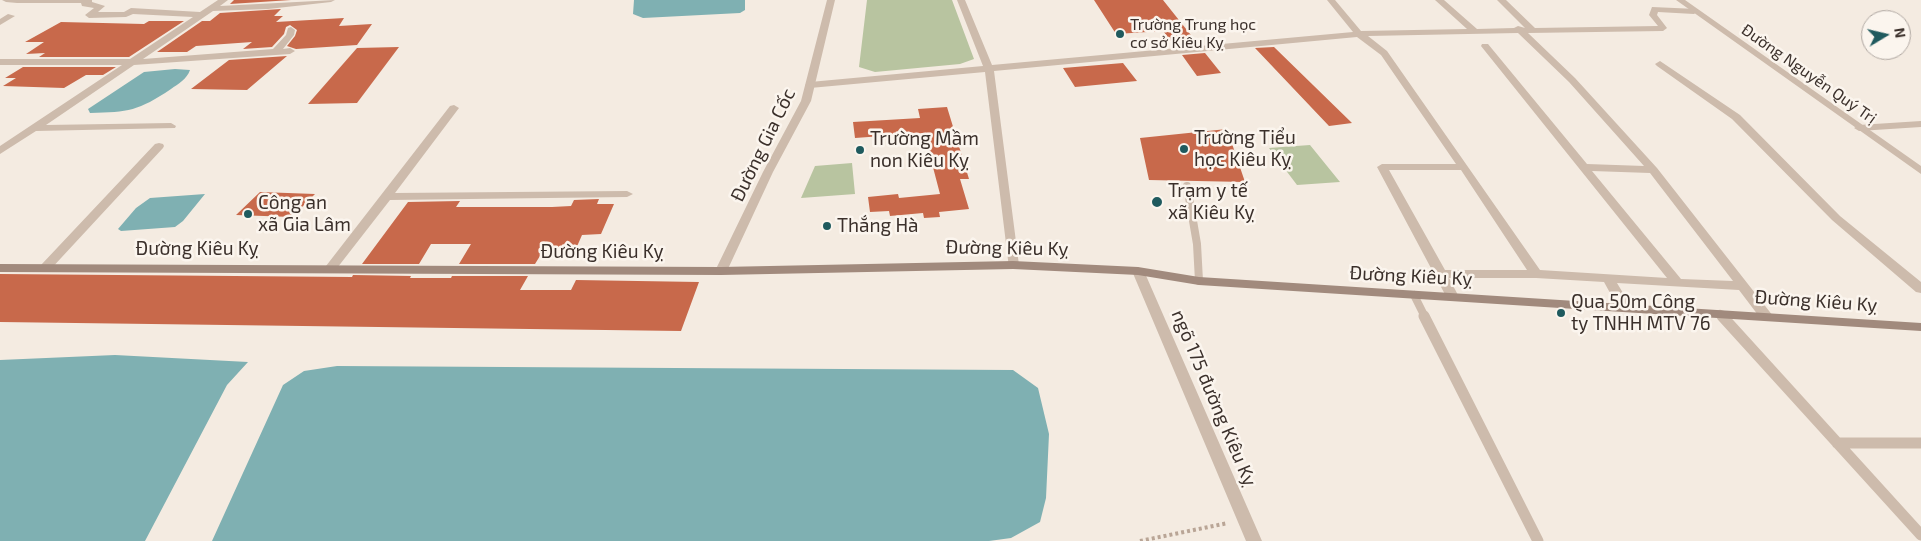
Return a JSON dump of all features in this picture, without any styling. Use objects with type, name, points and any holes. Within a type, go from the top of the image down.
[{"type":"main road","name":"Đường Kiêu Kỵ","points":[[0,268],[721,271],[1013,265],[1138,271],[1199,281],[1921,327]]},
{"type":"street","points":[[6,0],[47,3],[58,0],[89,1],[85,4],[101,6],[88,15],[126,14],[131,11],[207,12],[331,0]]},
{"type":"street","points":[[0,151],[224,0]]},
{"type":"street","name":"Đường Gia Cốc","points":[[721,271],[768,172],[806,101],[831,0]]},
{"type":"street","points":[[961,0],[989,69],[1013,265]]},
{"type":"street","points":[[1331,0],[1359,34],[1384,53],[1536,274]]},
{"type":"street","points":[[1439,0],[1473,30]]},
{"type":"street","points":[[1500,0],[1531,29]]},
{"type":"street","name":"Đường Nguyễn Quý Trị","points":[[1680,0],[1920,170]]},
{"type":"street","points":[[810,86],[1359,34],[1518,29],[1663,28],[1661,23],[1653,16],[1655,9],[1694,11]]},
{"type":"street","points":[[0,22],[11,16]]},
{"type":"street","points":[[1518,29],[1572,80],[1653,170],[1766,316]]},
{"type":"street","points":[[276,52],[290,35],[291,30]]},
{"type":"street","points":[[1485,46],[1677,282]]},
{"type":"street","points":[[0,62],[133,62],[290,51]]},
{"type":"street","points":[[1660,64],[1736,117],[1836,218],[1921,289]]},
{"type":"street","points":[[330,269],[454,108]]},
{"type":"street","points":[[1859,128],[1921,124]]},
{"type":"street","points":[[34,128],[171,126]]},
{"type":"street","points":[[45,268],[159,146]]},
{"type":"street","points":[[1454,297],[1382,167],[1464,167]]},
{"type":"street","points":[[1584,167],[1653,170]]},
{"type":"street","points":[[387,197],[627,194]]},
{"type":"street","name":"ngõ 175 đường Kiêu Kỵ","points":[[1138,271],[1254,541]]},
{"type":"street","points":[[1441,274],[1536,274],[1743,286]]},
{"type":"street","points":[[1608,278],[1625,308]]},
{"type":"lane","points":[[1187,186],[1197,244],[1199,281]]},
{"type":"lane","points":[[1414,295],[1538,541]]},
{"type":"lane","points":[[1720,314],[1921,535]]},
{"type":"lane","points":[[1837,443],[1921,443]]},
{"type":"path","points":[[1140,541],[1244,520]]},
{"type":"green space","points":[[867,0],[952,0],[974,59],[960,64],[875,72],[859,67]]},
{"type":"green space","points":[[1310,145],[1340,182],[1297,185],[1269,148]]},
{"type":"green space","points":[[852,163],[855,194],[801,198],[815,166]]},
{"type":"water","points":[[634,0],[745,0],[745,10],[740,13],[643,18],[633,14]]},
{"type":"water","points":[[175,69],[190,70],[187,76],[179,83],[150,102],[124,111],[90,113],[88,109],[144,72]]},
{"type":"water","points":[[205,194],[183,221],[175,227],[121,231],[118,229],[136,208],[150,198]]},
{"type":"water","points":[[115,355],[248,362],[227,385],[145,541],[0,541],[0,360]]},
{"type":"water","points":[[337,366],[1013,370],[1038,388],[1049,434],[1046,498],[1040,522],[1011,538],[989,541],[212,541],[283,385],[304,371]]},
{"type":"building","points":[[234,0],[291,0],[230,4]]},
{"type":"building","points":[[1094,0],[1163,0],[1198,44],[1175,46],[1163,31],[1116,34]]},
{"type":"building","points":[[281,9],[274,16],[283,16],[276,22],[344,18],[339,26],[372,24],[357,45],[296,49],[287,46],[297,30],[290,25],[286,27],[284,34],[272,47],[243,49],[252,42],[196,46],[187,52],[157,52],[202,21],[210,21],[220,13]]},
{"type":"building","points":[[149,21],[184,21],[129,57],[39,57],[45,53],[26,54],[44,42],[25,42],[61,22],[144,24]]},
{"type":"building","points":[[399,47],[357,103],[308,104],[357,48]]},
{"type":"building","points":[[1274,47],[1352,123],[1329,126],[1255,48]]},
{"type":"building","points":[[1205,53],[1221,73],[1197,76],[1182,55]]},
{"type":"building","points":[[287,56],[247,90],[191,89],[229,60]]},
{"type":"building","points":[[1123,63],[1137,81],[1075,87],[1063,68]]},
{"type":"building","points":[[23,67],[116,67],[103,75],[86,75],[64,88],[3,86],[16,78],[5,78]]},
{"type":"building","points":[[947,107],[969,179],[960,179],[969,209],[939,212],[940,217],[924,218],[923,213],[890,216],[889,211],[870,212],[868,197],[898,194],[899,198],[940,194],[924,133],[855,138],[853,122],[920,118],[918,109]]},
{"type":"building","points":[[1227,129],[1245,182],[1149,180],[1140,138]]},
{"type":"building","points":[[260,192],[315,194],[292,217],[236,215]]},
{"type":"building","points":[[599,199],[597,204],[614,204],[601,234],[582,235],[575,251],[543,251],[535,264],[459,264],[471,244],[431,244],[419,264],[362,264],[408,202],[460,201],[456,207],[552,207],[571,206],[574,200]]},
{"type":"building","points":[[0,274],[352,277],[353,275],[411,276],[410,278],[528,276],[520,290],[571,290],[576,280],[699,282],[681,331],[0,322]]},
{"type":"place","name":"Trường Trung học cơ sở Kiêu Kỵ","points":[[1120,34]]},
{"type":"place","name":"Trường Tiểu học Kiêu Kỵ","points":[[1184,149]]},
{"type":"place","name":"Trường Mầm non Kiêu Kỵ","points":[[860,150]]},
{"type":"place","name":"Trạm y tế xã Kiêu Kỵ","points":[[1157,202]]},
{"type":"place","name":"Công an xã Gia Lâm","points":[[248,214]]},
{"type":"place","name":"Thắng Hà","points":[[827,226]]},
{"type":"place","name":"Qua 50m Công ty TNHH MTV 76","points":[[1561,313]]}]
